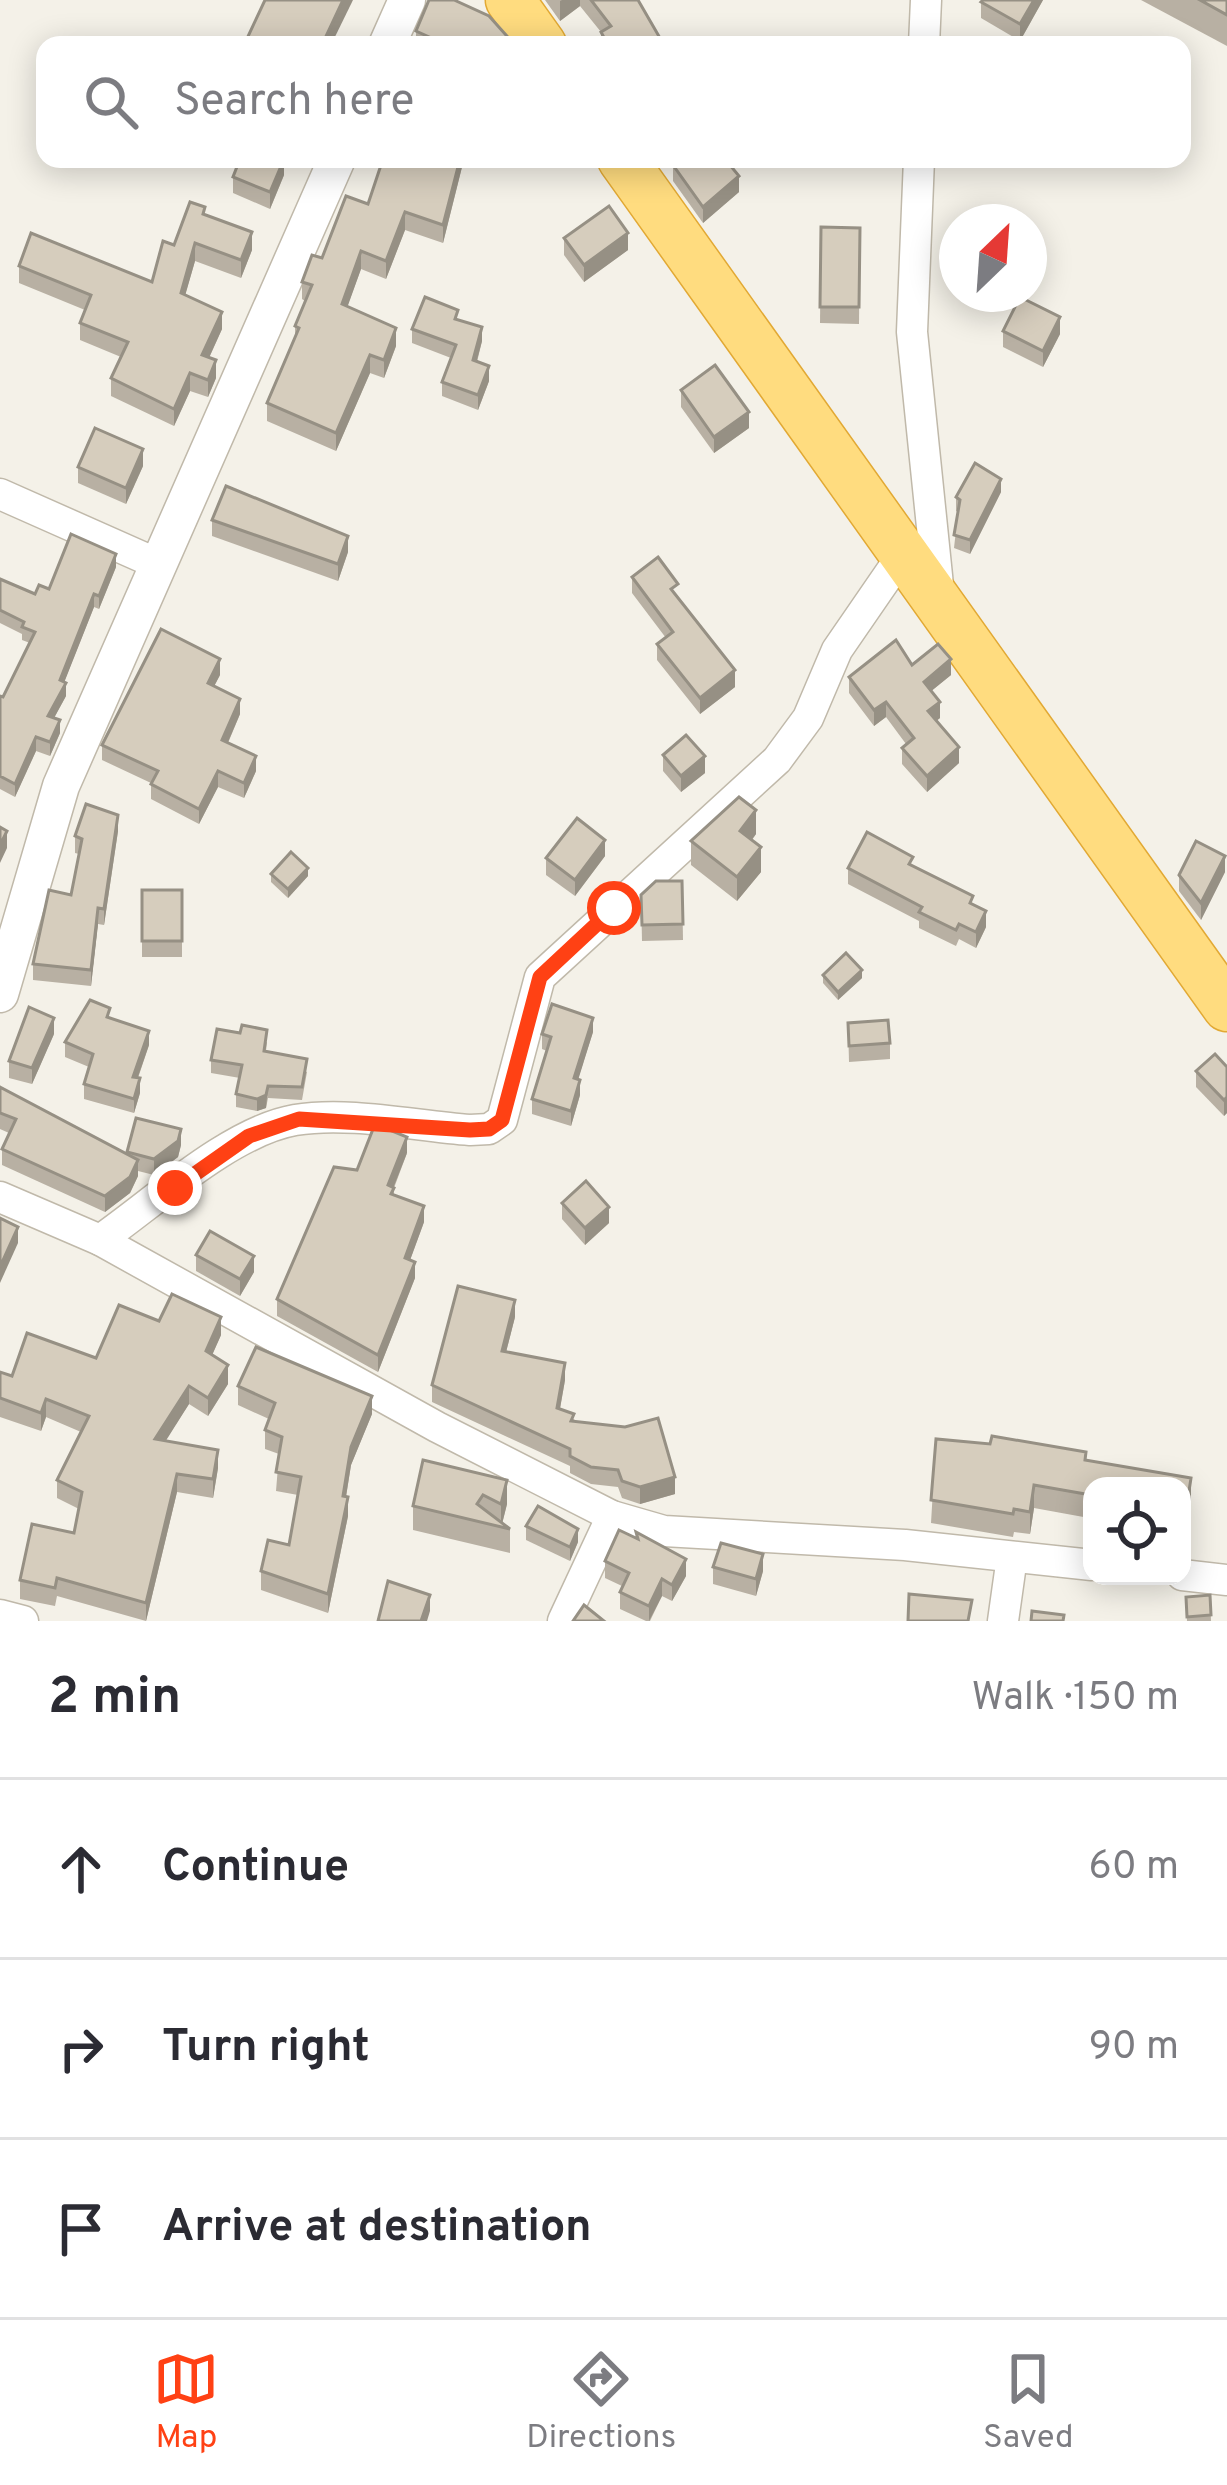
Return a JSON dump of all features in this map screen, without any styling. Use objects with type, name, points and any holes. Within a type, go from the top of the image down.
[{"type":"highway","points":[[510,0],[536,36]]},
{"type":"highway","points":[[628,168],[901,557],[1227,1007]]},
{"type":"street","points":[[391,36],[407,0]]},
{"type":"street","points":[[924,36],[926,0]]},
{"type":"street","points":[[0,994],[61,786],[333,168]]},
{"type":"street","points":[[919,168],[912,332],[940,606]]},
{"type":"street","points":[[0,494],[160,565]]},
{"type":"street","points":[[100,1240],[249,1136],[279,1124],[313,1119],[470,1130],[489,1129],[502,1120],[540,977],[777,760],[808,718],[837,650],[901,557]]},
{"type":"street","points":[[0,1197],[100,1240],[456,1438],[612,1516],[664,1532],[1083,1564]]},
{"type":"street","points":[[563,1621],[612,1516]]},
{"type":"street","points":[[1003,1621],[1012,1557]]},
{"type":"street","points":[[1191,1576],[1227,1580]]},
{"type":"street","points":[[0,1616],[23,1621]]},
{"type":"building","points":[[265,0],[343,0],[326,36],[248,36]]},
{"type":"building","points":[[429,0],[454,0],[489,16],[507,36],[427,36],[416,31]]},
{"type":"building","points":[[591,0],[638,0],[659,36],[603,36],[601,32],[611,26]]},
{"type":"building","points":[[983,0],[1034,0],[1020,24]]},
{"type":"building","points":[[1200,0],[1227,0],[1227,15]]},
{"type":"building","points":[[236,168],[280,168],[270,192],[233,177]]},
{"type":"building","points":[[380,168],[458,168],[443,225],[405,212],[386,261],[361,251],[342,304],[396,328],[384,360],[370,355],[336,433],[267,403],[299,328],[295,326],[312,285],[302,282],[312,255],[322,258],[346,196],[368,204]]},
{"type":"building","points":[[675,168],[732,168],[739,176],[703,207]]},
{"type":"building","points":[[190,202],[205,207],[203,214],[252,232],[241,260],[195,243],[181,293],[222,312],[202,355],[216,360],[208,380],[190,373],[174,409],[111,378],[128,342],[80,323],[91,295],[19,266],[31,233],[152,282],[163,241],[174,245]]},
{"type":"building","points":[[609,206],[628,233],[584,265],[564,238]]},
{"type":"building","points":[[821,227],[860,228],[859,307],[820,307]]},
{"type":"building","points":[[425,297],[458,310],[455,319],[482,327],[473,360],[489,366],[478,395],[442,382],[456,345],[412,329]]},
{"type":"building","points":[[1047,310],[1060,317],[1043,351],[1003,331],[1012,312]]},
{"type":"building","points":[[715,365],[749,412],[714,437],[681,390]]},
{"type":"building","points":[[95,428],[143,449],[126,488],[78,467]]},
{"type":"building","points":[[975,463],[1001,479],[970,540],[954,535],[960,500],[956,497]]},
{"type":"building","points":[[226,486],[348,536],[338,564],[212,520]]},
{"type":"building","points":[[71,534],[116,554],[99,596],[94,594],[60,680],[66,683],[48,716],[60,720],[50,742],[36,737],[15,784],[0,776],[0,696],[35,632],[0,610],[0,579],[35,594],[39,585],[49,589]]},
{"type":"building","points":[[658,557],[678,584],[671,589],[735,670],[700,698],[657,644],[673,632],[632,577]]},
{"type":"building","points":[[161,629],[220,659],[208,683],[240,699],[222,740],[256,756],[244,783],[218,771],[199,809],[151,784],[158,771],[102,745]]},
{"type":"building","points":[[896,640],[912,665],[938,644],[951,659],[924,682],[940,702],[928,711],[959,747],[927,776],[902,748],[914,738],[886,702],[874,710],[849,677]]},
{"type":"building","points":[[686,735],[705,756],[681,776],[663,755]]},
{"type":"building","points":[[739,797],[756,810],[740,831],[761,847],[737,877],[691,841]]},
{"type":"building","points":[[86,804],[118,815],[104,909],[98,908],[91,970],[33,964],[49,890],[71,895],[82,839],[75,836]]},
{"type":"building","points":[[577,818],[605,840],[575,880],[546,858]]},
{"type":"building","points":[[867,832],[913,857],[909,864],[973,896],[970,903],[986,911],[976,932],[959,924],[956,930],[919,912],[922,907],[848,868]]},
{"type":"building","points":[[1196,841],[1225,856],[1201,903],[1179,875]]},
{"type":"building","points":[[291,852],[308,868],[288,889],[271,874]]},
{"type":"building","points":[[656,881],[682,881],[683,924],[642,925],[641,895]]},
{"type":"building","points":[[142,890],[182,890],[182,941],[142,941]]},
{"type":"building","points":[[846,953],[862,970],[838,992],[823,975]]},
{"type":"building","points":[[90,1000],[110,1008],[107,1017],[149,1031],[133,1077],[140,1078],[134,1099],[84,1084],[93,1054],[65,1042]]},
{"type":"building","points":[[552,1004],[593,1018],[574,1078],[580,1080],[571,1111],[532,1099],[551,1037],[542,1034]]},
{"type":"building","points":[[29,1007],[54,1018],[32,1068],[9,1061]]},
{"type":"building","points":[[888,1020],[890,1043],[849,1046],[848,1023]]},
{"type":"building","points":[[242,1025],[267,1030],[264,1051],[307,1059],[302,1087],[268,1086],[266,1095],[257,1099],[236,1094],[242,1065],[211,1060],[217,1029],[240,1033]]},
{"type":"building","points":[[1215,1054],[1227,1067],[1224,1100],[1196,1071]]},
{"type":"building","points":[[0,1087],[138,1160],[130,1177],[105,1196],[2,1149],[16,1119],[0,1113]]},
{"type":"building","points":[[136,1118],[181,1129],[178,1141],[154,1159],[127,1152]]},
{"type":"building","points":[[375,1124],[407,1137],[388,1185],[394,1188],[391,1194],[424,1206],[405,1258],[415,1262],[378,1355],[277,1299],[334,1167],[357,1170]]},
{"type":"building","points":[[586,1181],[609,1207],[585,1228],[562,1203]]},
{"type":"building","points":[[0,1218],[18,1227],[0,1267]]},
{"type":"building","points":[[210,1231],[254,1256],[240,1279],[196,1255]]},
{"type":"building","points":[[458,1286],[515,1300],[502,1351],[565,1363],[557,1408],[574,1414],[571,1421],[625,1427],[658,1418],[675,1477],[640,1487],[622,1481],[618,1470],[591,1467],[570,1456],[570,1449],[432,1385]]},
{"type":"building","points":[[172,1294],[221,1317],[206,1351],[228,1365],[208,1398],[189,1386],[155,1439],[218,1450],[213,1479],[177,1474],[146,1603],[57,1578],[55,1588],[20,1580],[32,1524],[74,1533],[82,1492],[57,1480],[89,1416],[46,1399],[41,1413],[0,1398],[0,1372],[12,1376],[27,1333],[96,1358],[119,1305],[159,1321]]},
{"type":"building","points":[[256,1347],[372,1396],[351,1447],[343,1496],[348,1497],[328,1594],[261,1571],[268,1540],[289,1545],[301,1477],[276,1472],[282,1437],[265,1430],[275,1403],[238,1386]]},
{"type":"building","points":[[992,1436],[1086,1452],[1085,1460],[1185,1477],[1083,1477],[1083,1494],[1034,1485],[1030,1512],[1014,1509],[1013,1514],[931,1500],[936,1439],[990,1444]]},
{"type":"building","points":[[423,1460],[507,1480],[501,1504],[483,1495],[477,1504],[510,1529],[413,1506]]},
{"type":"building","points":[[538,1506],[578,1529],[570,1547],[526,1526]]},
{"type":"building","points":[[619,1530],[638,1539],[636,1532],[686,1559],[672,1585],[662,1579],[649,1606],[620,1592],[629,1573],[605,1561]]},
{"type":"building","points":[[721,1543],[763,1554],[756,1579],[713,1567]]},
{"type":"building","points":[[388,1581],[430,1595],[421,1621],[378,1621]]},
{"type":"building","points":[[909,1594],[972,1600],[968,1621],[908,1621]]},
{"type":"building","points":[[1210,1595],[1211,1615],[1187,1617],[1186,1597]]},
{"type":"building","points":[[584,1605],[604,1621],[573,1621]]},
{"type":"building","points":[[1032,1611],[1064,1615],[1063,1621],[1031,1621]]},
{"type":"route","points":[[175,1188],[249,1136],[299,1119],[489,1129],[502,1120],[540,977],[614,908]]}]
